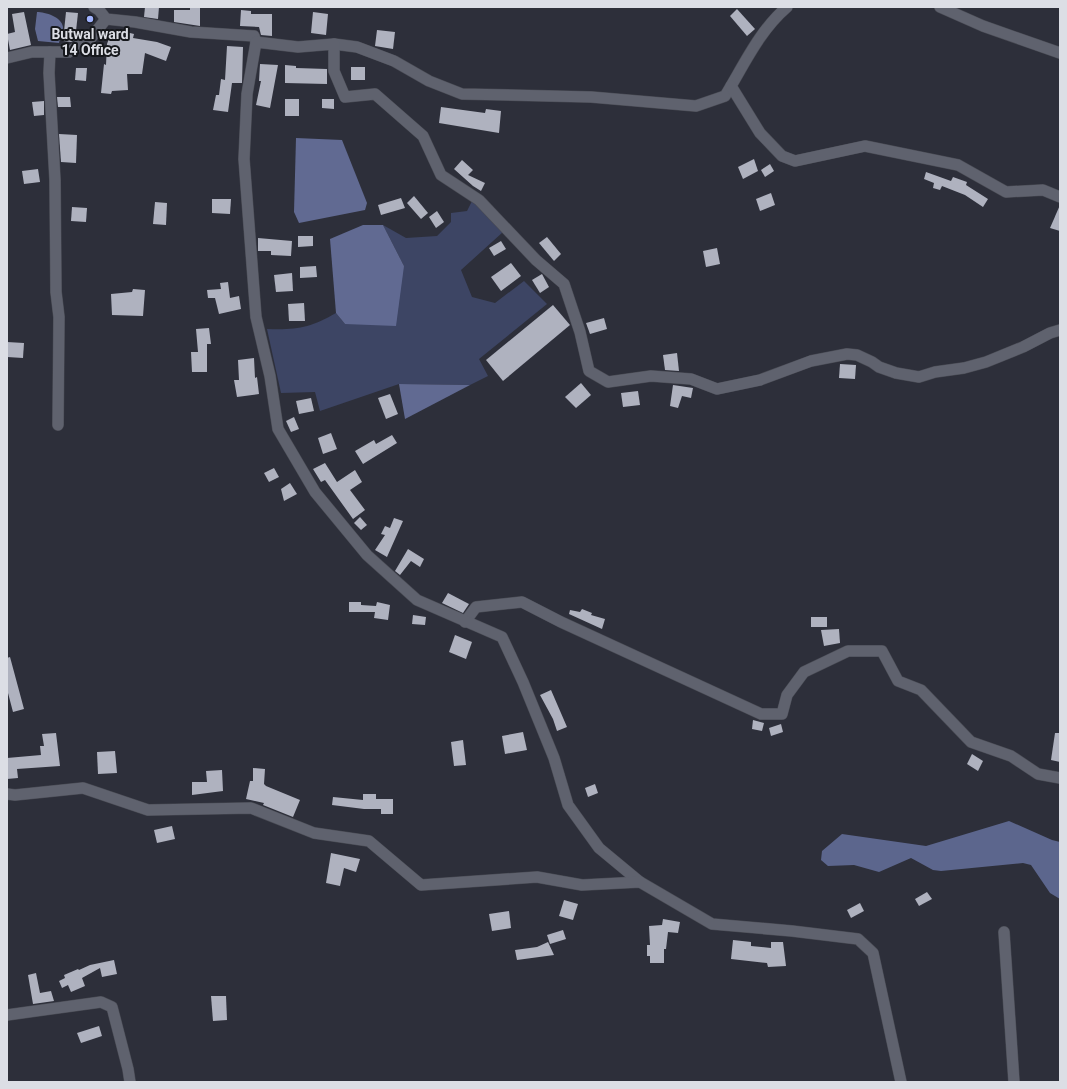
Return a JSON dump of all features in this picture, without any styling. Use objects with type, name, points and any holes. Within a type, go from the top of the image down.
[{"type":"street","points":[[95,7],[106,19],[135,22],[192,32],[254,36],[256,42],[247,94],[244,159],[256,317],[270,376],[278,429],[315,492],[367,555],[417,600],[502,637],[523,682],[554,758],[568,805],[599,848],[640,882],[712,924],[792,931],[858,939],[873,953],[901,1082]]},
{"type":"street","points":[[256,42],[298,47],[334,44],[357,47],[394,61],[429,81],[462,94],[591,97],[696,106],[725,96],[773,19],[787,7]]},
{"type":"street","points":[[940,7],[983,26],[1060,53]]},
{"type":"street","points":[[7,58],[32,52],[69,52],[91,38],[106,19]]},
{"type":"street","points":[[334,44],[334,71],[345,97],[375,94],[423,136],[441,175],[479,200],[536,260],[564,284],[580,332],[589,371],[608,382],[651,376],[691,379],[717,389],[760,380],[818,359],[847,354],[857,355],[879,367],[896,373],[918,377],[934,372],[980,364],[1060,330]]},
{"type":"street","points":[[50,52],[49,73],[55,180],[56,292],[59,317],[58,425]]},
{"type":"street","points":[[731,86],[760,133],[782,156],[795,161],[865,146],[958,165],[1006,192],[1043,190],[1060,197]]},
{"type":"street","points":[[465,622],[476,607],[522,602],[561,622],[761,714],[782,714],[787,694],[804,672],[848,651],[882,651],[898,681],[920,690],[971,742],[1011,756],[1038,774],[1060,778]]},
{"type":"street","points":[[7,794],[15,795],[83,788],[148,810],[251,808],[314,833],[369,841],[421,885],[537,877],[582,885],[640,882]]},
{"type":"street","points":[[1004,932],[1014,1082]]},
{"type":"street","points":[[7,1014],[102,1002],[112,1007],[130,1082]]},
{"type":"shaded area","points":[[37,12],[53,16],[60,20],[63,29],[59,43],[38,41],[35,29]]},
{"type":"shaded area","points":[[296,138],[342,140],[367,203],[365,210],[299,223],[294,212]]},
{"type":"shaded area","points":[[472,201],[503,232],[461,270],[472,297],[495,303],[524,281],[547,304],[479,359],[488,376],[470,385],[399,384],[320,411],[315,392],[281,393],[267,329],[303,327],[311,325],[336,313],[345,324],[404,266],[383,225],[406,238],[437,236],[451,222],[451,213],[467,211]]},
{"type":"shaded area","points":[[363,225],[383,225],[404,266],[396,326],[345,324],[336,313],[330,239]]},
{"type":"shaded area","points":[[399,384],[470,385],[405,419]]},
{"type":"shaded area","points":[[1009,821],[1060,842],[1060,899],[1050,893],[1031,865],[1023,863],[941,871],[933,870],[911,858],[879,872],[854,865],[828,866],[821,860],[822,851],[842,834],[926,846]]},
{"type":"building","points":[[145,7],[159,7],[158,19],[144,17]]},
{"type":"building","points":[[190,7],[200,7],[200,26],[174,22],[174,10],[190,10]]},
{"type":"building","points":[[737,9],[755,29],[747,36],[730,16]]},
{"type":"building","points":[[241,10],[251,11],[251,14],[272,14],[272,36],[261,35],[259,27],[240,26]]},
{"type":"building","points":[[24,12],[31,45],[10,50],[7,34],[15,32],[12,14]]},
{"type":"building","points":[[66,12],[78,13],[75,40],[71,42],[63,41]]},
{"type":"building","points":[[313,12],[328,14],[326,35],[311,33]]},
{"type":"building","points":[[112,30],[125,35],[126,32],[134,34],[133,38],[157,42],[171,47],[166,61],[145,53],[142,74],[127,74],[128,90],[112,91],[111,94],[101,93],[104,64],[106,65],[107,44]]},
{"type":"building","points":[[377,30],[395,32],[393,49],[375,46]]},
{"type":"building","points":[[227,46],[243,47],[242,83],[232,83],[228,112],[213,110],[216,95],[219,95],[221,79],[225,80]]},
{"type":"building","points":[[260,64],[278,65],[270,108],[256,105],[261,81],[259,81]]},
{"type":"building","points":[[285,65],[296,66],[296,68],[327,69],[327,84],[285,83]]},
{"type":"building","points":[[351,67],[365,67],[365,80],[351,80]]},
{"type":"building","points":[[76,68],[87,68],[86,81],[75,80]]},
{"type":"building","points":[[57,97],[70,97],[71,107],[58,107]]},
{"type":"building","points":[[285,99],[299,99],[299,116],[285,116]]},
{"type":"building","points":[[322,99],[334,99],[334,109],[322,108]]},
{"type":"building","points":[[44,101],[44,115],[34,116],[32,102]]},
{"type":"building","points":[[441,107],[485,113],[486,109],[501,111],[499,133],[439,123]]},
{"type":"building","points":[[59,134],[77,135],[76,163],[61,162]]},
{"type":"building","points":[[754,159],[758,171],[743,179],[738,167]]},
{"type":"building","points":[[462,160],[473,170],[468,175],[485,183],[481,191],[454,169]]},
{"type":"building","points":[[770,164],[774,171],[765,177],[761,170]]},
{"type":"building","points":[[38,169],[40,182],[24,184],[22,171]]},
{"type":"building","points":[[926,172],[951,181],[953,177],[967,182],[966,185],[988,199],[983,207],[965,195],[942,186],[940,190],[933,188],[934,183],[924,179]]},
{"type":"building","points":[[771,193],[775,205],[760,211],[756,199]]},
{"type":"building","points":[[414,196],[428,213],[421,219],[407,203]]},
{"type":"building","points":[[401,198],[405,208],[381,215],[378,205]]},
{"type":"building","points":[[212,199],[231,199],[230,214],[212,213]]},
{"type":"building","points":[[155,202],[167,203],[166,225],[153,224]]},
{"type":"building","points":[[1060,205],[1060,231],[1050,228]]},
{"type":"building","points":[[72,207],[87,208],[86,222],[71,221]]},
{"type":"building","points":[[437,211],[444,222],[436,228],[429,217]]},
{"type":"building","points":[[298,236],[313,236],[313,246],[298,247]]},
{"type":"building","points":[[547,237],[561,254],[554,261],[539,243]]},
{"type":"building","points":[[258,238],[292,241],[291,256],[271,255],[271,251],[258,251]]},
{"type":"building","points":[[501,241],[506,249],[494,256],[489,248]]},
{"type":"building","points":[[717,248],[720,264],[706,267],[703,251]]},
{"type":"building","points":[[511,263],[521,276],[501,291],[491,277]]},
{"type":"building","points":[[316,266],[317,277],[300,278],[300,267]]},
{"type":"building","points":[[292,273],[293,291],[276,292],[274,275]]},
{"type":"building","points":[[542,274],[549,287],[540,293],[532,280]]},
{"type":"building","points":[[228,282],[230,298],[239,296],[241,309],[219,314],[215,298],[208,298],[207,290],[221,289],[220,283]]},
{"type":"building","points":[[133,289],[145,290],[143,316],[112,315],[111,294],[132,292]]},
{"type":"building","points":[[304,303],[305,321],[289,321],[288,304]]},
{"type":"building","points":[[553,305],[570,325],[503,381],[486,360]]},
{"type":"building","points":[[604,318],[607,329],[590,334],[586,323]]},
{"type":"building","points":[[209,328],[211,344],[207,344],[207,372],[192,372],[191,352],[198,352],[196,329]]},
{"type":"building","points":[[7,342],[24,343],[23,358],[7,357]]},
{"type":"building","points":[[677,353],[679,371],[665,370],[663,355]]},
{"type":"building","points":[[254,358],[255,378],[257,377],[259,394],[237,397],[234,380],[239,380],[238,360]]},
{"type":"building","points":[[840,364],[856,365],[855,379],[839,378]]},
{"type":"building","points":[[581,383],[591,395],[576,408],[565,397]]},
{"type":"building","points":[[673,385],[693,388],[691,398],[682,396],[678,408],[670,406]]},
{"type":"building","points":[[638,391],[640,405],[623,407],[621,393]]},
{"type":"building","points":[[390,394],[398,414],[386,419],[378,398]]},
{"type":"building","points":[[311,398],[314,411],[299,414],[296,401]]},
{"type":"building","points":[[294,417],[299,429],[291,432],[286,421]]},
{"type":"building","points":[[331,433],[337,449],[323,454],[318,438]]},
{"type":"building","points":[[392,435],[397,443],[363,464],[355,451],[374,440],[376,444]]},
{"type":"building","points":[[325,463],[337,482],[355,470],[362,482],[350,490],[365,510],[353,519],[325,480],[321,482],[313,469]]},
{"type":"building","points":[[274,468],[279,477],[269,482],[264,473]]},
{"type":"building","points":[[290,483],[297,494],[284,501],[281,489]]},
{"type":"building","points":[[360,517],[367,525],[361,530],[354,523]]},
{"type":"building","points":[[394,518],[403,521],[387,557],[375,550],[385,535],[381,534],[385,526],[390,528]]},
{"type":"building","points":[[408,549],[424,559],[420,567],[411,561],[400,575],[395,571]]},
{"type":"building","points":[[448,593],[469,604],[463,613],[442,603]]},
{"type":"building","points":[[349,602],[361,602],[361,605],[376,606],[377,602],[390,605],[388,620],[374,618],[375,612],[349,612]]},
{"type":"building","points":[[582,609],[592,613],[591,615],[605,619],[602,629],[569,614],[570,610],[580,612]]},
{"type":"building","points":[[413,615],[426,617],[425,625],[412,624]]},
{"type":"building","points":[[811,617],[827,617],[827,627],[811,627]]},
{"type":"building","points":[[839,629],[840,643],[824,646],[821,630]]},
{"type":"building","points":[[455,635],[472,642],[466,659],[449,652]]},
{"type":"building","points":[[10,657],[24,709],[13,712],[7,693],[7,658]]},
{"type":"building","points":[[551,690],[567,727],[557,731],[553,719],[540,695]]},
{"type":"building","points":[[753,720],[764,723],[762,731],[752,729]]},
{"type":"building","points":[[781,724],[783,732],[771,736],[769,728]]},
{"type":"building","points":[[523,732],[527,750],[505,754],[502,736]]},
{"type":"building","points":[[56,733],[60,766],[17,769],[18,778],[7,779],[7,758],[41,755],[40,746],[44,746],[42,734]]},
{"type":"building","points":[[1055,733],[1060,733],[1060,762],[1051,760]]},
{"type":"building","points":[[463,740],[466,765],[454,766],[451,742]]},
{"type":"building","points":[[115,751],[117,773],[98,774],[97,752]]},
{"type":"building","points":[[972,754],[983,761],[978,771],[967,764]]},
{"type":"building","points":[[253,768],[265,769],[264,784],[266,786],[300,800],[293,817],[263,805],[264,803],[246,799],[250,781],[253,781]]},
{"type":"building","points":[[222,770],[223,791],[192,795],[192,782],[207,782],[206,771]]},
{"type":"building","points":[[595,784],[598,793],[588,797],[585,788]]},
{"type":"building","points":[[363,794],[376,794],[376,799],[393,799],[393,814],[381,814],[381,809],[364,809],[332,805],[333,797],[363,800]]},
{"type":"building","points":[[172,826],[175,839],[157,843],[154,830]]},
{"type":"building","points":[[331,853],[360,859],[356,872],[344,868],[340,886],[326,883]]},
{"type":"building","points":[[927,892],[932,899],[919,906],[915,899]]},
{"type":"building","points":[[564,900],[578,904],[573,920],[559,916]]},
{"type":"building","points":[[860,903],[864,911],[851,918],[847,910]]},
{"type":"building","points":[[509,911],[511,928],[492,931],[489,914]]},
{"type":"building","points":[[663,919],[680,922],[678,933],[668,932],[666,949],[664,949],[664,963],[650,963],[650,956],[647,956],[647,945],[650,945],[649,926],[662,925]]},
{"type":"building","points":[[563,930],[566,939],[550,944],[547,935]]},
{"type":"building","points":[[733,940],[751,942],[751,946],[771,948],[771,942],[783,942],[786,966],[768,967],[767,963],[731,959]]},
{"type":"building","points":[[548,942],[554,955],[517,960],[515,950],[537,947]]},
{"type":"building","points":[[114,960],[117,974],[102,977],[100,968],[82,978],[85,986],[71,992],[68,985],[62,988],[59,981],[65,978],[64,975],[90,965]]},
{"type":"building","points":[[36,973],[40,993],[51,991],[54,1001],[33,1004],[28,975]]},
{"type":"building","points":[[211,996],[226,996],[227,1020],[213,1021]]},
{"type":"building","points":[[99,1026],[102,1036],[81,1043],[77,1033]]},
{"type":"place","name":"Butwal ward 14 Office","points":[[90,19]]}]
